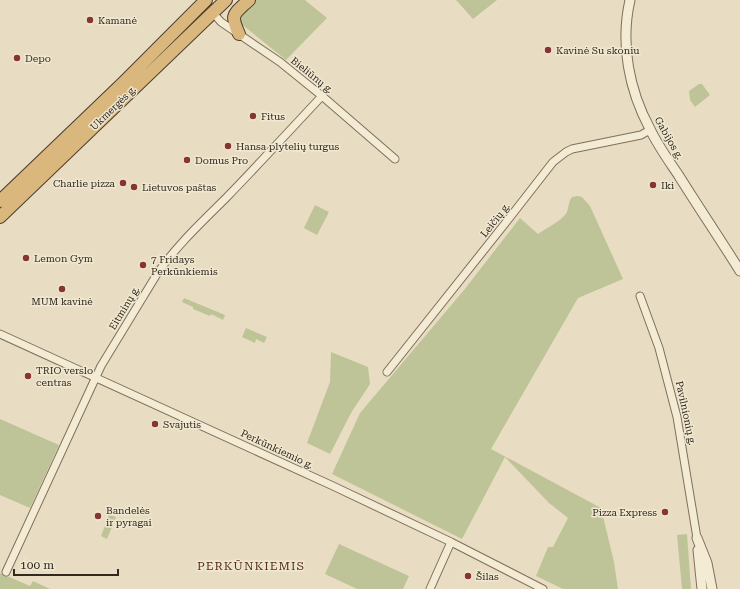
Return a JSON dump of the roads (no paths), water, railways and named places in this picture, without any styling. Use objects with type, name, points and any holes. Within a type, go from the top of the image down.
[{"type":"highway","name":"Ukmergės g.","points":[[0,217],[226,0]]},
{"type":"highway","points":[[239,34],[233,18],[238,10],[249,0]]},
{"type":"highway","name":"Ukmergės g.","points":[[0,201],[123,83],[202,4]]},
{"type":"highway","points":[[202,4],[213,13]]},
{"type":"street","name":"Gabijos g.","points":[[630,0],[626,39],[628,68],[634,93],[650,130],[740,271]]},
{"type":"street","name":"Bieliūnų g.","points":[[213,13],[221,22],[280,62],[395,159]]},
{"type":"street","name":"Eitminų g.","points":[[6,572],[96,377],[116,340],[165,261],[263,160],[322,96]]},
{"type":"street","name":"Leičių g.","points":[[387,372],[553,162],[572,149],[641,135],[650,130]]},
{"type":"street","name":"Pavilnionių g.","points":[[640,296],[659,348],[677,417],[697,538],[702,589]]},
{"type":"street","name":"Perkūnkiemio g.","points":[[0,334],[333,486],[451,542],[543,589]]},
{"type":"street","name":"Pavilnionių g.","points":[[697,538],[707,563],[712,589]]},
{"type":"street","points":[[430,589],[451,542]]},
{"type":"place","name":"Kamanė","points":[[90,20]]},
{"type":"place","name":"Kavinė Su skoniu","points":[[548,50]]},
{"type":"place","name":"Depo","points":[[17,58]]},
{"type":"place","name":"Fitus","points":[[253,116]]},
{"type":"place","name":"Hansa plytelių turgus","points":[[228,146]]},
{"type":"place","name":"Domus Pro","points":[[187,160]]},
{"type":"place","name":"Charlie pizza","points":[[123,183]]},
{"type":"place","name":"Iki","points":[[653,185]]},
{"type":"place","name":"Lietuvos paštas","points":[[134,187]]},
{"type":"place","name":"Lemon Gym","points":[[26,258]]},
{"type":"place","name":"7 Fridays Perkūnkiemis","points":[[143,265]]},
{"type":"place","name":"MUM kavinė","points":[[62,289]]},
{"type":"place","name":"TRIO verslo centras","points":[[28,376]]},
{"type":"place","name":"Svajutis","points":[[155,424]]},
{"type":"place","name":"Pizza Express","points":[[665,512]]},
{"type":"place","name":"Bandelės ir pyragai","points":[[98,516]]},
{"type":"place","name":"Šilas","points":[[468,576]]},
{"type":"district","name":"PERKŪNKIEMIS","points":[[251,566]]}]
